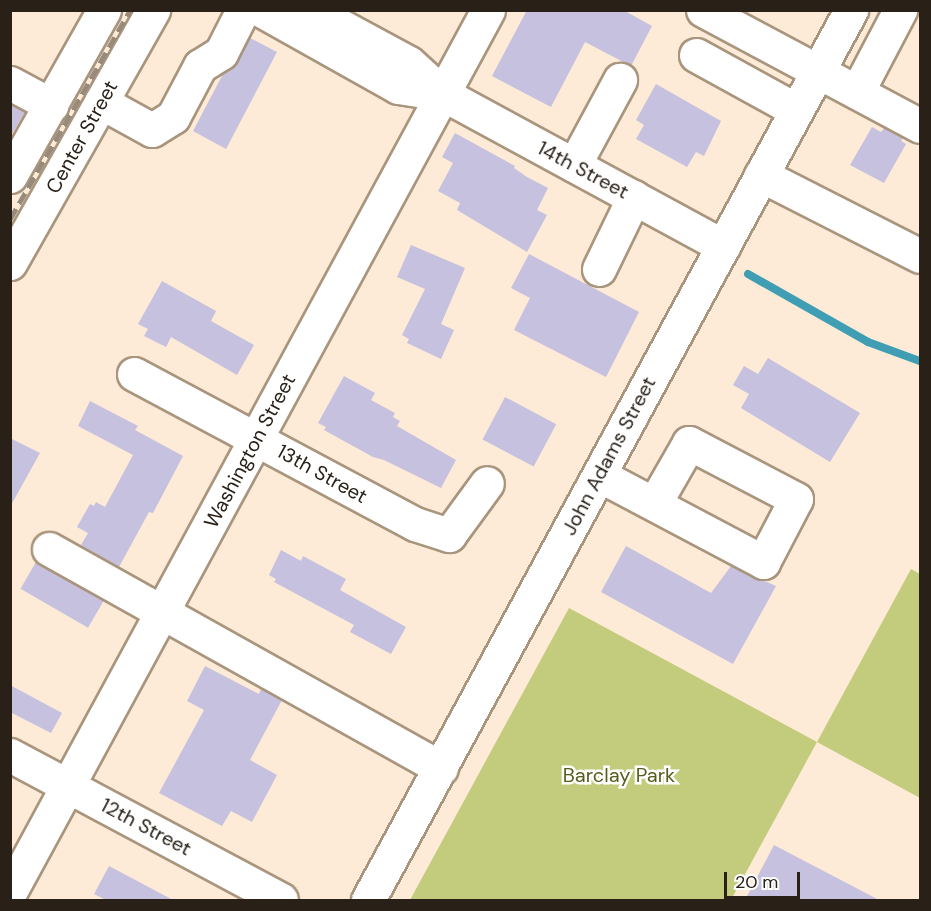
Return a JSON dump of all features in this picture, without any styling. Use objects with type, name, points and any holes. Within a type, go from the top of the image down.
[{"type":"street","points":[[10,176],[104,10]]},
{"type":"street","name":"Center Street","points":[[10,263],[153,10]]},
{"type":"street","name":"14th Street","points":[[311,10],[409,63],[443,94],[723,246]]},
{"type":"street","name":"Washington Street","points":[[10,892],[488,10]]},
{"type":"street","points":[[704,10],[816,73],[921,126]]},
{"type":"street","points":[[857,92],[900,10]]},
{"type":"street","name":"John Adams Street","points":[[368,900],[816,73],[844,13]]},
{"type":"street","points":[[101,102],[152,130],[159,126],[173,117],[200,66],[221,53],[250,15]]},
{"type":"street","name":"14th Street","points":[[250,15],[398,87],[443,94]]},
{"type":"street","points":[[696,55],[796,110]]},
{"type":"street","points":[[574,165],[620,80]]},
{"type":"street","points":[[10,83],[51,105]]},
{"type":"street","points":[[761,175],[921,256]]},
{"type":"street","points":[[599,269],[634,197]]},
{"type":"street","name":"13th Street","points":[[134,374],[415,524],[449,535],[487,483]]},
{"type":"street","points":[[599,475],[654,504]]},
{"type":"street","points":[[49,549],[441,768]]},
{"type":"street","name":"12th Street","points":[[10,755],[281,900]]},
{"type":"green space","points":[[911,569],[920,574],[920,798],[817,742]]},
{"type":"green space","name":"Barclay Park","points":[[569,608],[817,742],[731,900],[410,900]]},
{"type":"building","points":[[527,10],[623,10],[652,26],[631,66],[585,42],[551,107],[492,76]]},
{"type":"building","points":[[250,38],[277,52],[226,149],[193,131],[223,74],[237,62]]},
{"type":"building","points":[[656,84],[721,121],[704,156],[696,152],[687,167],[636,139],[644,125],[636,120]]},
{"type":"building","points":[[10,105],[25,112],[10,137]]},
{"type":"building","points":[[872,127],[881,132],[884,128],[903,138],[901,141],[906,144],[884,183],[850,165]]},
{"type":"building","points":[[455,133],[515,166],[514,168],[527,177],[548,188],[537,210],[547,215],[527,252],[457,210],[460,203],[438,191],[453,163],[442,157]]},
{"type":"building","points":[[411,245],[465,268],[441,324],[454,330],[441,359],[407,343],[409,339],[402,335],[425,289],[397,277]]},
{"type":"building","points":[[529,254],[639,312],[606,377],[514,330],[530,298],[511,288]]},
{"type":"building","points":[[162,281],[216,311],[211,321],[254,345],[237,375],[171,337],[166,347],[144,336],[148,329],[138,324]]},
{"type":"building","points":[[768,358],[860,413],[830,462],[741,408],[749,394],[733,385],[744,366],[758,374]]},
{"type":"building","points":[[344,376],[375,393],[371,400],[395,413],[393,417],[400,421],[397,426],[456,460],[441,488],[384,460],[373,457],[324,430],[326,427],[318,423]]},
{"type":"building","points":[[505,397],[556,424],[534,467],[482,439]]},
{"type":"building","points":[[90,401],[138,426],[135,430],[183,456],[153,513],[149,512],[119,567],[81,545],[88,533],[77,527],[90,504],[94,506],[96,502],[105,507],[133,455],[78,426]]},
{"type":"building","points":[[10,438],[40,453],[10,507]]},
{"type":"building","points":[[626,546],[711,593],[731,566],[776,586],[733,664],[601,592]]},
{"type":"building","points":[[281,550],[301,561],[303,556],[346,579],[340,590],[406,627],[391,654],[350,632],[354,625],[274,582],[276,579],[269,575]]},
{"type":"building","points":[[36,562],[104,601],[88,628],[20,589]]},
{"type":"building","points":[[205,666],[259,694],[261,689],[282,700],[250,760],[277,775],[252,822],[231,811],[222,826],[159,793],[204,710],[187,701]]},
{"type":"building","points":[[10,685],[62,713],[51,733],[10,712]]},
{"type":"building","points":[[774,845],[879,900],[745,900]]},
{"type":"building","points":[[109,866],[173,900],[106,900],[94,894]]},
{"type":"waterway","points":[[748,274],[868,342],[920,361]]},
{"type":"railway","points":[[10,219],[130,10]]}]
